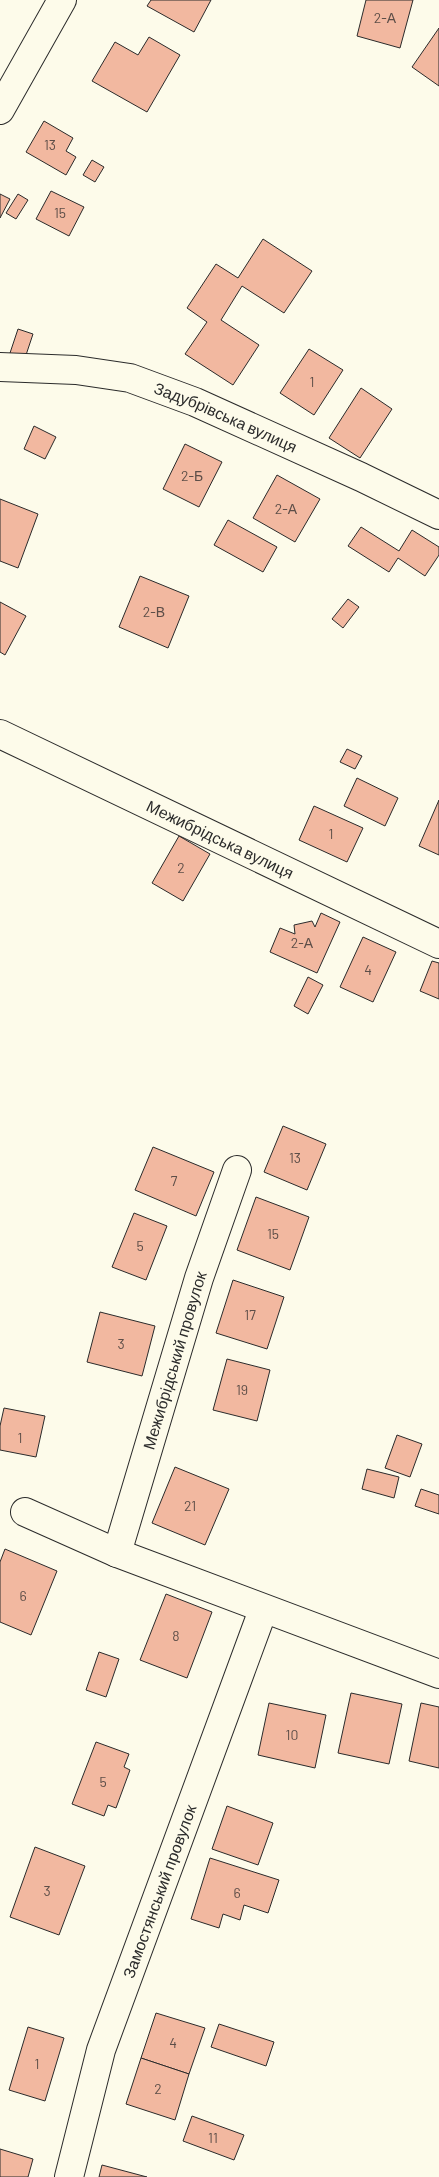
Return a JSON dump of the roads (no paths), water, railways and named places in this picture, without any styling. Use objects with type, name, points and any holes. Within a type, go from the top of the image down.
[{"type":"street","points":[[0,110],[62,0]]},
{"type":"street","name":"Задубрівська вулиця","points":[[0,367],[76,370],[130,378],[195,402],[361,477],[439,515]]},
{"type":"street","name":"Межибрідська вулиця","points":[[0,734],[439,944]]},
{"type":"street","name":"Межибрідський провулок","points":[[117,1553],[200,1278],[237,1170]]},
{"type":"street","points":[[25,1512],[117,1553],[263,1610],[439,1674]]},
{"type":"street","name":"Замостянський провулок","points":[[69,2177],[101,2050],[263,1610]]}]
